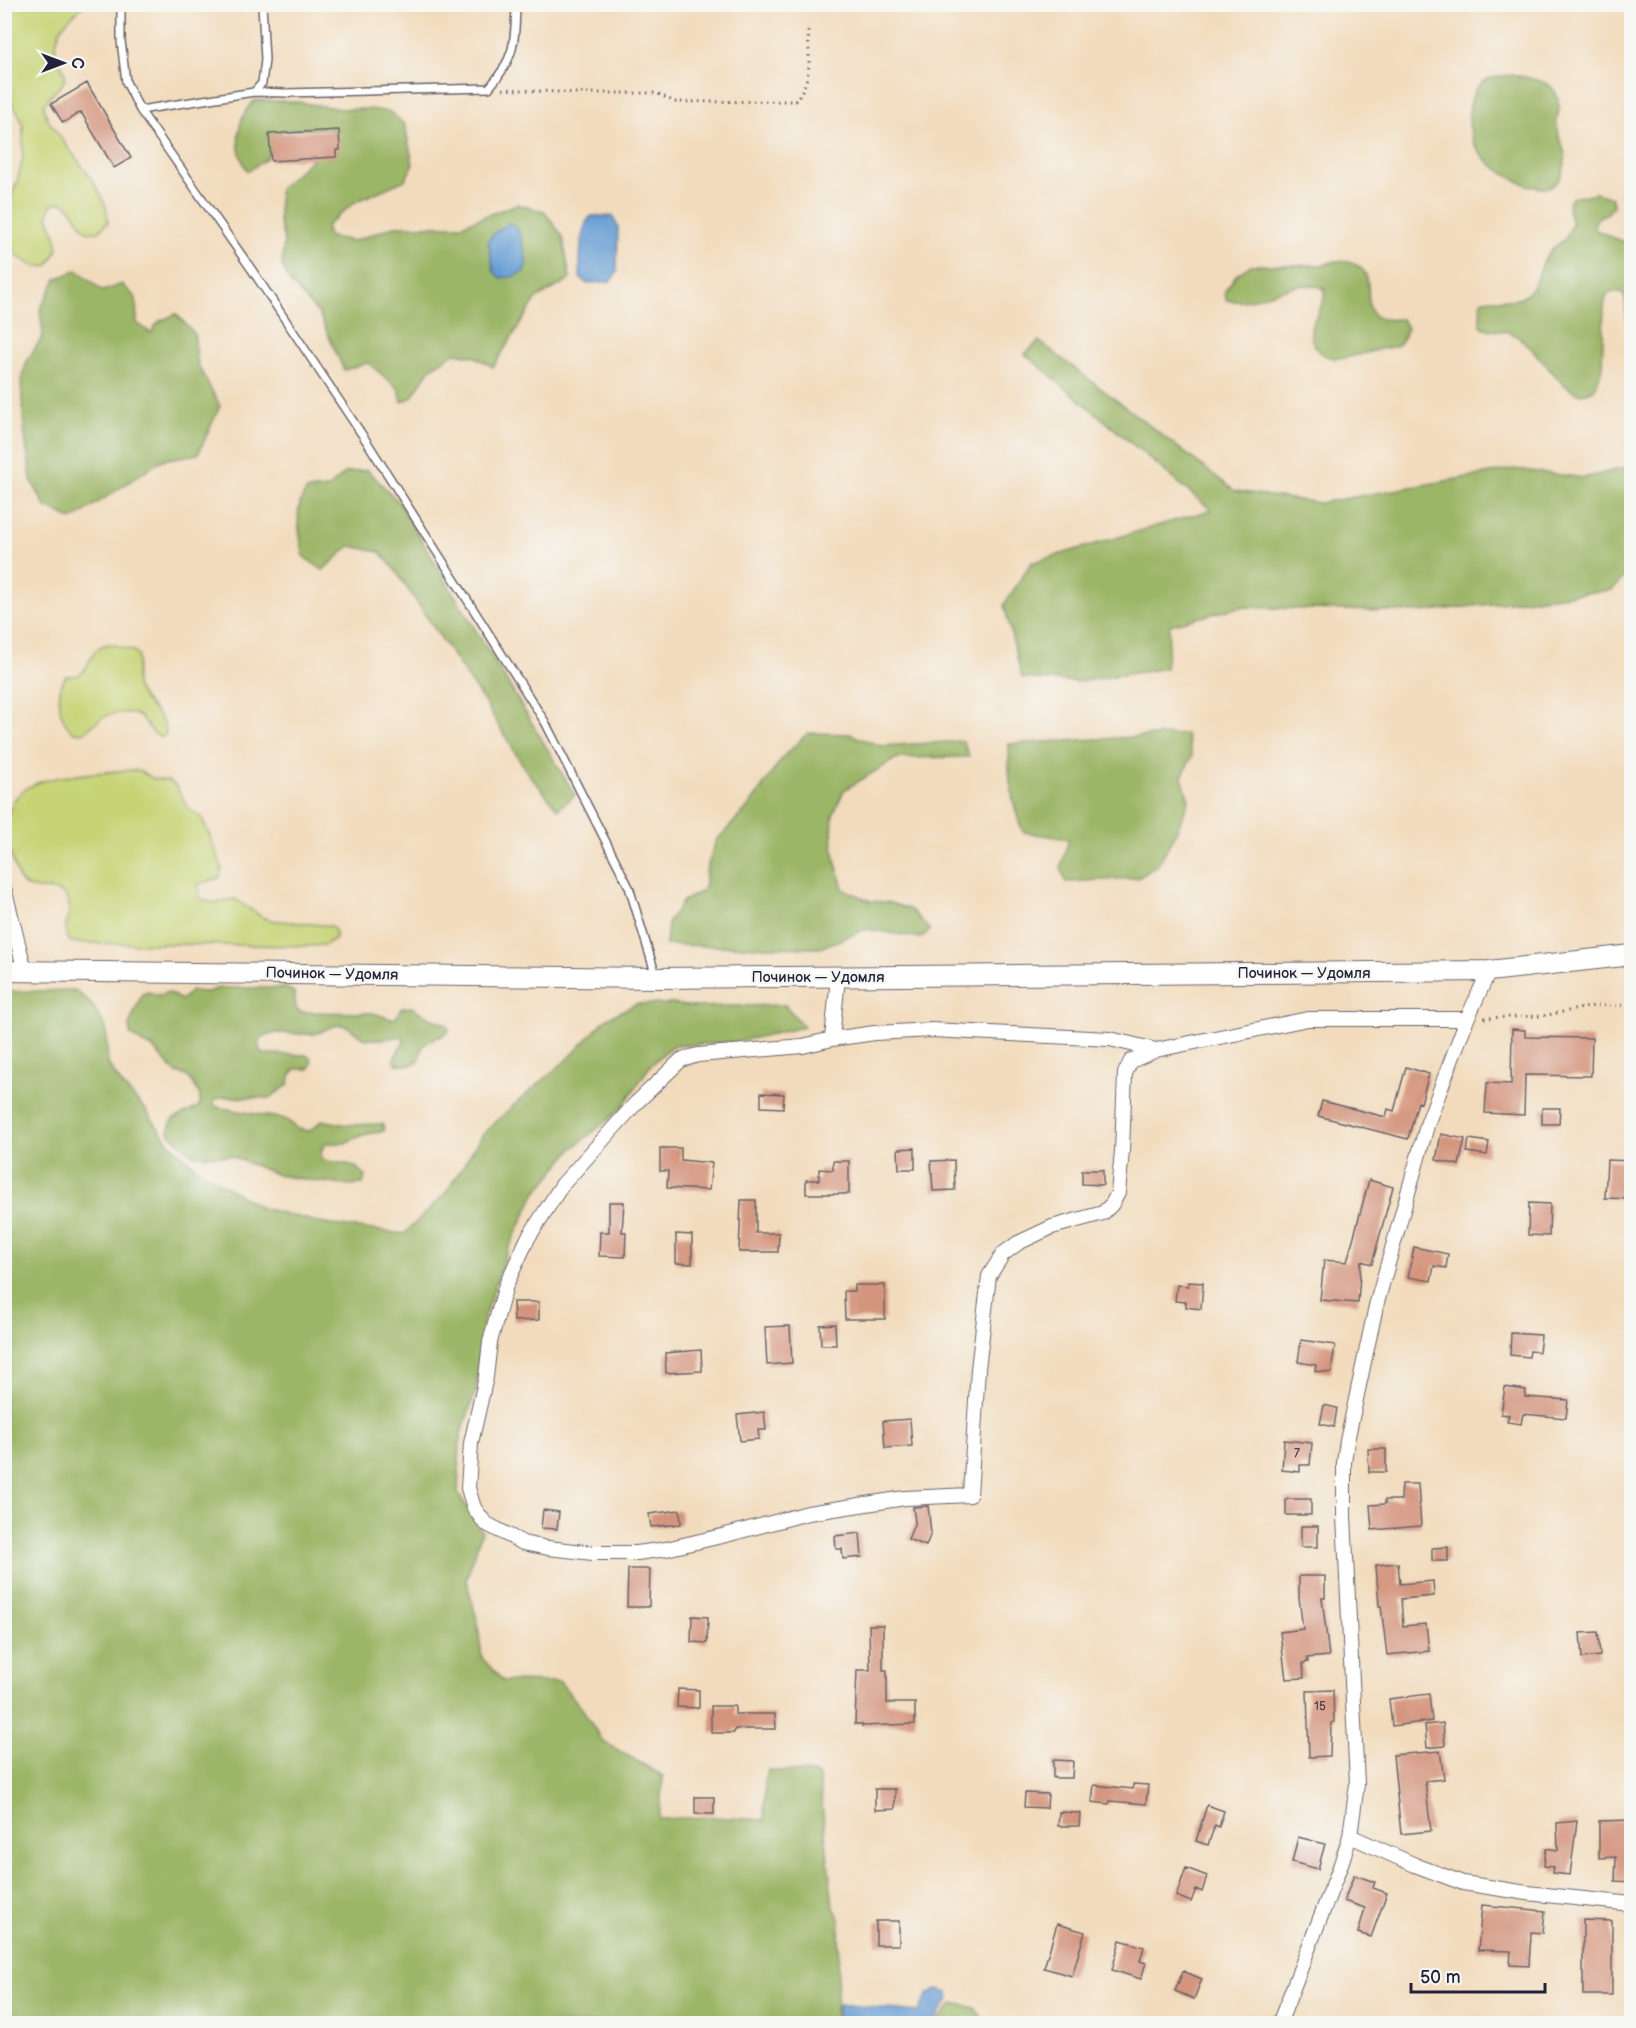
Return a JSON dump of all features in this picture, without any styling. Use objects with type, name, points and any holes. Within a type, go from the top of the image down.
[{"type":"main road","name":"Починок — Удомля","points":[[4,971],[656,978],[1489,971],[1632,955]]},
{"type":"street","points":[[4,888],[25,971]]},
{"type":"street","points":[[1279,2024],[1350,1836],[1357,1784],[1344,1516],[1344,1462],[1347,1441],[1376,1306],[1428,1122],[1467,1018],[1489,971]]},
{"type":"street","points":[[832,1039],[838,977]]},
{"type":"street","points":[[1156,1050],[1110,1039],[932,1030],[875,1033],[803,1046],[698,1055],[681,1060],[636,1103],[562,1185],[528,1239],[506,1285],[490,1342],[486,1377],[471,1443],[468,1488],[474,1508],[485,1523],[523,1543],[593,1552],[637,1553],[706,1540],[808,1513],[905,1498],[970,1495],[978,1369],[988,1276],[1003,1254],[1018,1243],[1053,1227],[1103,1213],[1112,1204],[1118,1193],[1125,1074],[1131,1061],[1156,1050],[1308,1018],[1467,1018]]},
{"type":"street","points":[[1350,1836],[1415,1865],[1463,1883],[1527,1893],[1632,1904]]},
{"type":"lane","points":[[121,4],[126,82],[140,110],[252,270],[361,432],[545,722],[629,887],[656,978]]},
{"type":"lane","points":[[254,92],[262,83],[264,60],[262,4]]},
{"type":"lane","points":[[140,110],[254,92],[489,88],[503,72],[515,42],[516,4]]},
{"type":"path","points":[[489,88],[576,93],[656,93],[675,102],[795,101],[804,91],[809,70],[808,30]]},
{"type":"path","points":[[1467,1018],[1542,1016],[1594,1006],[1632,1005]]},
{"type":"green space","points":[[4,5],[85,5],[67,21],[59,32],[55,56],[65,78],[44,104],[44,109],[50,123],[98,190],[104,201],[108,222],[98,232],[88,232],[68,206],[63,203],[51,205],[48,216],[58,249],[48,266],[36,267],[23,260],[10,250],[6,235],[7,208],[18,179],[23,157],[23,126],[19,114],[5,96]]},
{"type":"green space","points":[[1515,75],[1544,82],[1554,90],[1557,96],[1558,134],[1565,153],[1565,164],[1557,182],[1548,187],[1536,187],[1523,183],[1497,169],[1480,153],[1471,135],[1469,114],[1474,93],[1488,79]]},
{"type":"green space","points":[[255,100],[298,102],[341,109],[390,112],[405,125],[413,165],[405,180],[355,202],[326,226],[329,237],[354,241],[395,226],[459,226],[517,204],[544,211],[563,237],[570,279],[536,299],[493,367],[474,356],[454,353],[429,370],[412,397],[402,402],[399,389],[368,363],[344,370],[319,314],[289,281],[282,265],[284,240],[279,221],[279,189],[312,159],[337,143],[331,128],[282,130],[266,159],[248,171],[240,154],[239,134],[244,115]]},
{"type":"green space","points":[[1596,193],[1612,198],[1613,206],[1608,213],[1597,218],[1594,226],[1596,230],[1631,243],[1631,340],[1625,297],[1620,292],[1612,291],[1606,297],[1604,307],[1602,368],[1595,389],[1580,394],[1561,382],[1519,338],[1511,333],[1487,329],[1480,325],[1481,301],[1518,299],[1528,293],[1549,252],[1568,234],[1572,223],[1568,209],[1569,202],[1572,198]]},
{"type":"green space","points":[[1335,261],[1352,263],[1362,269],[1367,278],[1370,307],[1373,314],[1382,319],[1402,319],[1407,328],[1398,345],[1343,358],[1326,356],[1318,351],[1313,342],[1311,329],[1323,303],[1325,289],[1313,285],[1288,288],[1251,300],[1226,300],[1225,291],[1236,275],[1251,265],[1324,265]]},
{"type":"green space","points":[[77,270],[103,291],[122,284],[136,298],[137,323],[151,333],[158,322],[176,314],[194,333],[198,365],[220,406],[198,454],[162,460],[72,520],[45,506],[31,480],[24,429],[21,381],[27,361],[43,336],[40,309],[56,279]]},
{"type":"green space","points":[[1039,341],[1235,491],[1320,503],[1514,469],[1584,478],[1631,466],[1631,570],[1612,590],[1421,612],[1239,607],[1170,625],[1166,668],[1077,682],[1022,678],[1004,605],[1031,563],[1211,510],[1025,354]]},
{"type":"green space","points":[[367,470],[398,501],[575,795],[558,809],[527,772],[485,703],[395,570],[380,552],[350,546],[323,570],[304,557],[298,514],[302,497],[307,490],[328,488],[345,473]]},
{"type":"green space","points":[[111,644],[134,651],[138,655],[136,685],[165,727],[166,734],[161,738],[134,714],[115,713],[104,717],[83,733],[73,732],[64,720],[59,698],[66,676],[80,674],[98,648]]},
{"type":"green space","points":[[808,733],[849,734],[881,746],[963,741],[969,757],[897,758],[844,790],[833,815],[832,838],[843,889],[870,901],[888,902],[911,910],[930,930],[921,938],[866,929],[820,948],[666,945],[668,922],[683,901],[704,890],[706,871],[716,841],[750,805],[783,757]]},
{"type":"green space","points":[[1186,734],[1192,756],[1182,777],[1189,801],[1176,832],[1158,865],[1138,878],[1066,882],[1061,868],[1069,839],[1023,832],[1011,789],[1009,744]]},
{"type":"green space","points":[[140,771],[154,779],[169,781],[177,787],[188,808],[201,817],[222,867],[220,878],[198,884],[201,899],[214,903],[235,899],[270,920],[331,926],[335,930],[336,938],[325,945],[308,946],[69,941],[66,930],[69,902],[66,897],[56,891],[24,885],[18,876],[8,845],[9,811],[23,790],[34,784],[61,777]]},
{"type":"green space","points":[[219,988],[286,988],[294,992],[296,1009],[302,1012],[373,1013],[391,1019],[396,1018],[402,1008],[412,1007],[429,1018],[446,1024],[449,1030],[422,1047],[421,1055],[416,1063],[406,1065],[395,1063],[394,1058],[405,1040],[401,1037],[369,1039],[361,1037],[344,1025],[333,1026],[313,1034],[270,1034],[258,1041],[260,1052],[306,1055],[311,1058],[312,1063],[309,1069],[296,1069],[291,1074],[288,1085],[269,1098],[223,1097],[214,1100],[216,1107],[285,1119],[299,1129],[310,1131],[322,1120],[347,1125],[383,1124],[384,1131],[363,1135],[345,1143],[326,1143],[321,1151],[322,1159],[326,1161],[358,1168],[365,1176],[363,1184],[344,1185],[295,1178],[278,1175],[231,1156],[193,1155],[169,1133],[173,1119],[197,1108],[200,1104],[200,1095],[191,1080],[185,1075],[176,1073],[152,1047],[143,1044],[130,1034],[129,1025],[142,994],[148,992],[160,995],[168,992],[181,1000],[191,991],[207,992]]},
{"type":"green space","points":[[75,990],[92,1005],[106,1028],[108,1064],[123,1086],[145,1109],[168,1142],[198,1169],[259,1207],[325,1224],[404,1234],[446,1193],[483,1134],[570,1057],[607,1018],[636,1004],[672,1004],[694,1007],[785,1005],[804,1027],[736,1042],[672,1046],[650,1066],[621,1109],[572,1149],[535,1194],[507,1252],[484,1317],[476,1390],[460,1437],[458,1493],[482,1531],[466,1580],[477,1619],[482,1658],[503,1681],[560,1682],[583,1710],[602,1741],[663,1776],[659,1819],[713,1817],[764,1820],[765,1780],[768,1770],[813,1773],[819,1776],[833,1906],[840,1919],[836,2018],[846,2023],[287,2024],[263,2020],[241,2024],[5,2023],[4,992]]},
{"type":"green space","points":[[953,2003],[975,2008],[986,2023],[935,2023]]},
{"type":"water","points":[[592,216],[612,216],[618,226],[617,272],[609,282],[586,283],[580,278],[582,235]]},
{"type":"water","points":[[509,223],[515,227],[520,237],[526,267],[519,274],[501,278],[494,272],[488,242],[493,234]]},
{"type":"water","points":[[937,1989],[949,1993],[950,1998],[935,2019],[929,2023],[853,2023],[838,2017],[838,2004],[918,2012],[928,1994]]},
{"type":"building","points":[[87,83],[131,158],[114,168],[81,112],[63,123],[51,104]]},
{"type":"building","points":[[339,130],[340,150],[336,150],[336,157],[271,161],[269,134]]},
{"type":"building","points":[[1512,1029],[1525,1030],[1525,1037],[1592,1038],[1591,1076],[1525,1075],[1524,1115],[1485,1113],[1487,1083],[1511,1084]]},
{"type":"building","points":[[1406,1067],[1429,1074],[1421,1103],[1418,1102],[1408,1139],[1318,1116],[1322,1101],[1386,1117],[1388,1109],[1394,1111]]},
{"type":"building","points":[[761,1093],[784,1094],[783,1108],[761,1107]]},
{"type":"building","points":[[1542,1108],[1560,1108],[1559,1124],[1542,1124]]},
{"type":"building","points":[[1441,1134],[1465,1139],[1459,1165],[1436,1160]]},
{"type":"building","points":[[1469,1139],[1489,1142],[1487,1155],[1467,1152]]},
{"type":"building","points":[[660,1148],[681,1148],[681,1160],[712,1163],[709,1190],[667,1188],[668,1171],[660,1171]]},
{"type":"building","points":[[915,1148],[915,1169],[899,1169],[898,1149]]},
{"type":"building","points":[[954,1160],[955,1190],[933,1191],[931,1161]]},
{"type":"building","points":[[1607,1160],[1632,1161],[1632,1199],[1605,1198]]},
{"type":"building","points":[[833,1161],[849,1161],[849,1194],[806,1194],[806,1180],[819,1180],[819,1169],[833,1170]]},
{"type":"building","points":[[1082,1170],[1103,1170],[1103,1185],[1082,1184]]},
{"type":"building","points":[[1369,1180],[1393,1187],[1372,1264],[1361,1261],[1358,1303],[1320,1300],[1324,1260],[1347,1262]]},
{"type":"building","points":[[741,1200],[756,1200],[756,1233],[779,1233],[778,1252],[739,1252]]},
{"type":"building","points":[[609,1202],[624,1202],[622,1232],[626,1232],[625,1257],[599,1256],[600,1232],[609,1232]]},
{"type":"building","points":[[1529,1203],[1550,1204],[1549,1236],[1528,1235]]},
{"type":"building","points":[[676,1234],[692,1235],[692,1264],[676,1263]]},
{"type":"building","points":[[1414,1247],[1448,1254],[1446,1268],[1434,1266],[1431,1281],[1408,1277]]},
{"type":"building","points":[[1188,1282],[1203,1283],[1201,1309],[1186,1307],[1186,1302],[1175,1301],[1177,1285],[1188,1286]]},
{"type":"building","points":[[854,1285],[885,1285],[885,1319],[845,1319],[844,1291],[854,1291]]},
{"type":"building","points":[[513,1302],[539,1302],[539,1320],[514,1321]]},
{"type":"building","points":[[835,1324],[836,1345],[821,1345],[820,1325]]},
{"type":"building","points":[[790,1326],[792,1363],[767,1365],[765,1327]]},
{"type":"building","points":[[1511,1333],[1541,1335],[1539,1352],[1530,1351],[1529,1357],[1510,1355]]},
{"type":"building","points":[[1301,1340],[1335,1345],[1331,1373],[1315,1371],[1316,1365],[1298,1362]]},
{"type":"building","points":[[701,1350],[702,1371],[666,1373],[665,1353]]},
{"type":"building","points":[[1505,1387],[1526,1390],[1525,1397],[1568,1400],[1566,1418],[1523,1414],[1521,1424],[1507,1422],[1509,1415],[1501,1414]]},
{"type":"building","points":[[1324,1405],[1337,1408],[1334,1427],[1320,1424]]},
{"type":"building","points":[[764,1412],[766,1430],[758,1430],[759,1439],[740,1441],[737,1415]]},
{"type":"building","points":[[910,1419],[912,1446],[885,1448],[883,1421]]},
{"type":"building","points":[[1284,1440],[1312,1443],[1310,1465],[1300,1465],[1300,1472],[1282,1470]]},
{"type":"building","points":[[1368,1449],[1386,1449],[1386,1472],[1369,1472]]},
{"type":"building","points":[[1402,1484],[1418,1484],[1421,1526],[1372,1530],[1370,1505],[1385,1504],[1385,1500],[1401,1500]]},
{"type":"building","points":[[1286,1499],[1311,1499],[1311,1515],[1286,1515]]},
{"type":"building","points":[[928,1506],[931,1533],[926,1546],[908,1539],[915,1522],[913,1507]]},
{"type":"building","points":[[543,1510],[559,1512],[557,1529],[541,1528]]},
{"type":"building","points":[[680,1510],[681,1524],[651,1527],[649,1514]]},
{"type":"building","points":[[1301,1526],[1318,1526],[1318,1547],[1301,1547]]},
{"type":"building","points":[[860,1533],[862,1557],[843,1559],[842,1549],[836,1549],[835,1536]]},
{"type":"building","points":[[1448,1547],[1448,1561],[1432,1561],[1432,1548]]},
{"type":"building","points":[[1398,1563],[1400,1584],[1433,1581],[1434,1596],[1401,1599],[1403,1626],[1426,1624],[1429,1651],[1387,1655],[1381,1606],[1379,1606],[1376,1565]]},
{"type":"building","points":[[628,1569],[650,1569],[649,1607],[627,1607]]},
{"type":"building","points":[[1299,1576],[1325,1576],[1325,1598],[1322,1598],[1329,1656],[1307,1658],[1308,1662],[1303,1663],[1304,1678],[1286,1679],[1280,1632],[1303,1629]]},
{"type":"building","points":[[692,1616],[708,1617],[707,1643],[691,1642]]},
{"type":"building","points":[[869,1625],[883,1625],[883,1670],[887,1670],[887,1703],[915,1703],[915,1724],[862,1726],[862,1724],[855,1724],[857,1670],[870,1670]]},
{"type":"building","points":[[1598,1632],[1600,1656],[1582,1658],[1580,1633]]},
{"type":"building","points":[[678,1689],[699,1690],[699,1708],[677,1707]]},
{"type":"building","points":[[1333,1690],[1334,1722],[1331,1723],[1330,1756],[1309,1757],[1307,1691]]},
{"type":"building","points":[[1429,1694],[1432,1721],[1392,1726],[1389,1699]]},
{"type":"building","points":[[711,1706],[735,1706],[735,1714],[775,1714],[776,1729],[735,1729],[734,1733],[711,1733]]},
{"type":"building","points":[[1443,1723],[1445,1746],[1427,1748],[1425,1725]]},
{"type":"building","points":[[1440,1751],[1444,1779],[1425,1781],[1431,1831],[1401,1834],[1393,1755]]},
{"type":"building","points":[[1053,1760],[1073,1761],[1072,1778],[1053,1778]]},
{"type":"building","points":[[1133,1784],[1148,1785],[1146,1804],[1092,1802],[1094,1785],[1133,1789]]},
{"type":"building","points":[[875,1789],[895,1789],[895,1809],[875,1810]]},
{"type":"building","points":[[1025,1793],[1048,1794],[1047,1808],[1024,1807]]},
{"type":"building","points":[[695,1797],[714,1797],[714,1814],[695,1814]]},
{"type":"building","points":[[1207,1805],[1224,1811],[1219,1827],[1215,1825],[1208,1845],[1196,1841]]},
{"type":"building","points":[[1059,1812],[1080,1813],[1079,1826],[1058,1826]]},
{"type":"building","points":[[1632,1820],[1632,1882],[1615,1881],[1616,1857],[1599,1858],[1599,1821]]},
{"type":"building","points":[[1577,1821],[1570,1875],[1552,1873],[1553,1867],[1544,1866],[1546,1848],[1558,1850],[1557,1823]]},
{"type":"building","points":[[1298,1837],[1325,1844],[1318,1869],[1292,1862]]},
{"type":"building","points":[[1186,1868],[1207,1876],[1202,1892],[1196,1889],[1191,1902],[1176,1896]]},
{"type":"building","points":[[1354,1875],[1375,1882],[1373,1888],[1387,1893],[1371,1937],[1358,1933],[1365,1908],[1344,1901]]},
{"type":"building","points":[[1482,1905],[1545,1911],[1543,1933],[1531,1932],[1529,1966],[1510,1965],[1511,1951],[1478,1950]]},
{"type":"building","points":[[1583,1920],[1612,1921],[1612,1995],[1583,1995]]},
{"type":"building","points":[[876,1921],[899,1921],[899,1945],[876,1945]]},
{"type":"building","points":[[1057,1924],[1085,1932],[1072,1976],[1044,1968]]},
{"type":"building","points":[[1120,1940],[1144,1947],[1140,1961],[1146,1963],[1141,1979],[1112,1970]]},
{"type":"building","points":[[1183,1971],[1202,1979],[1194,1999],[1175,1991]]}]
